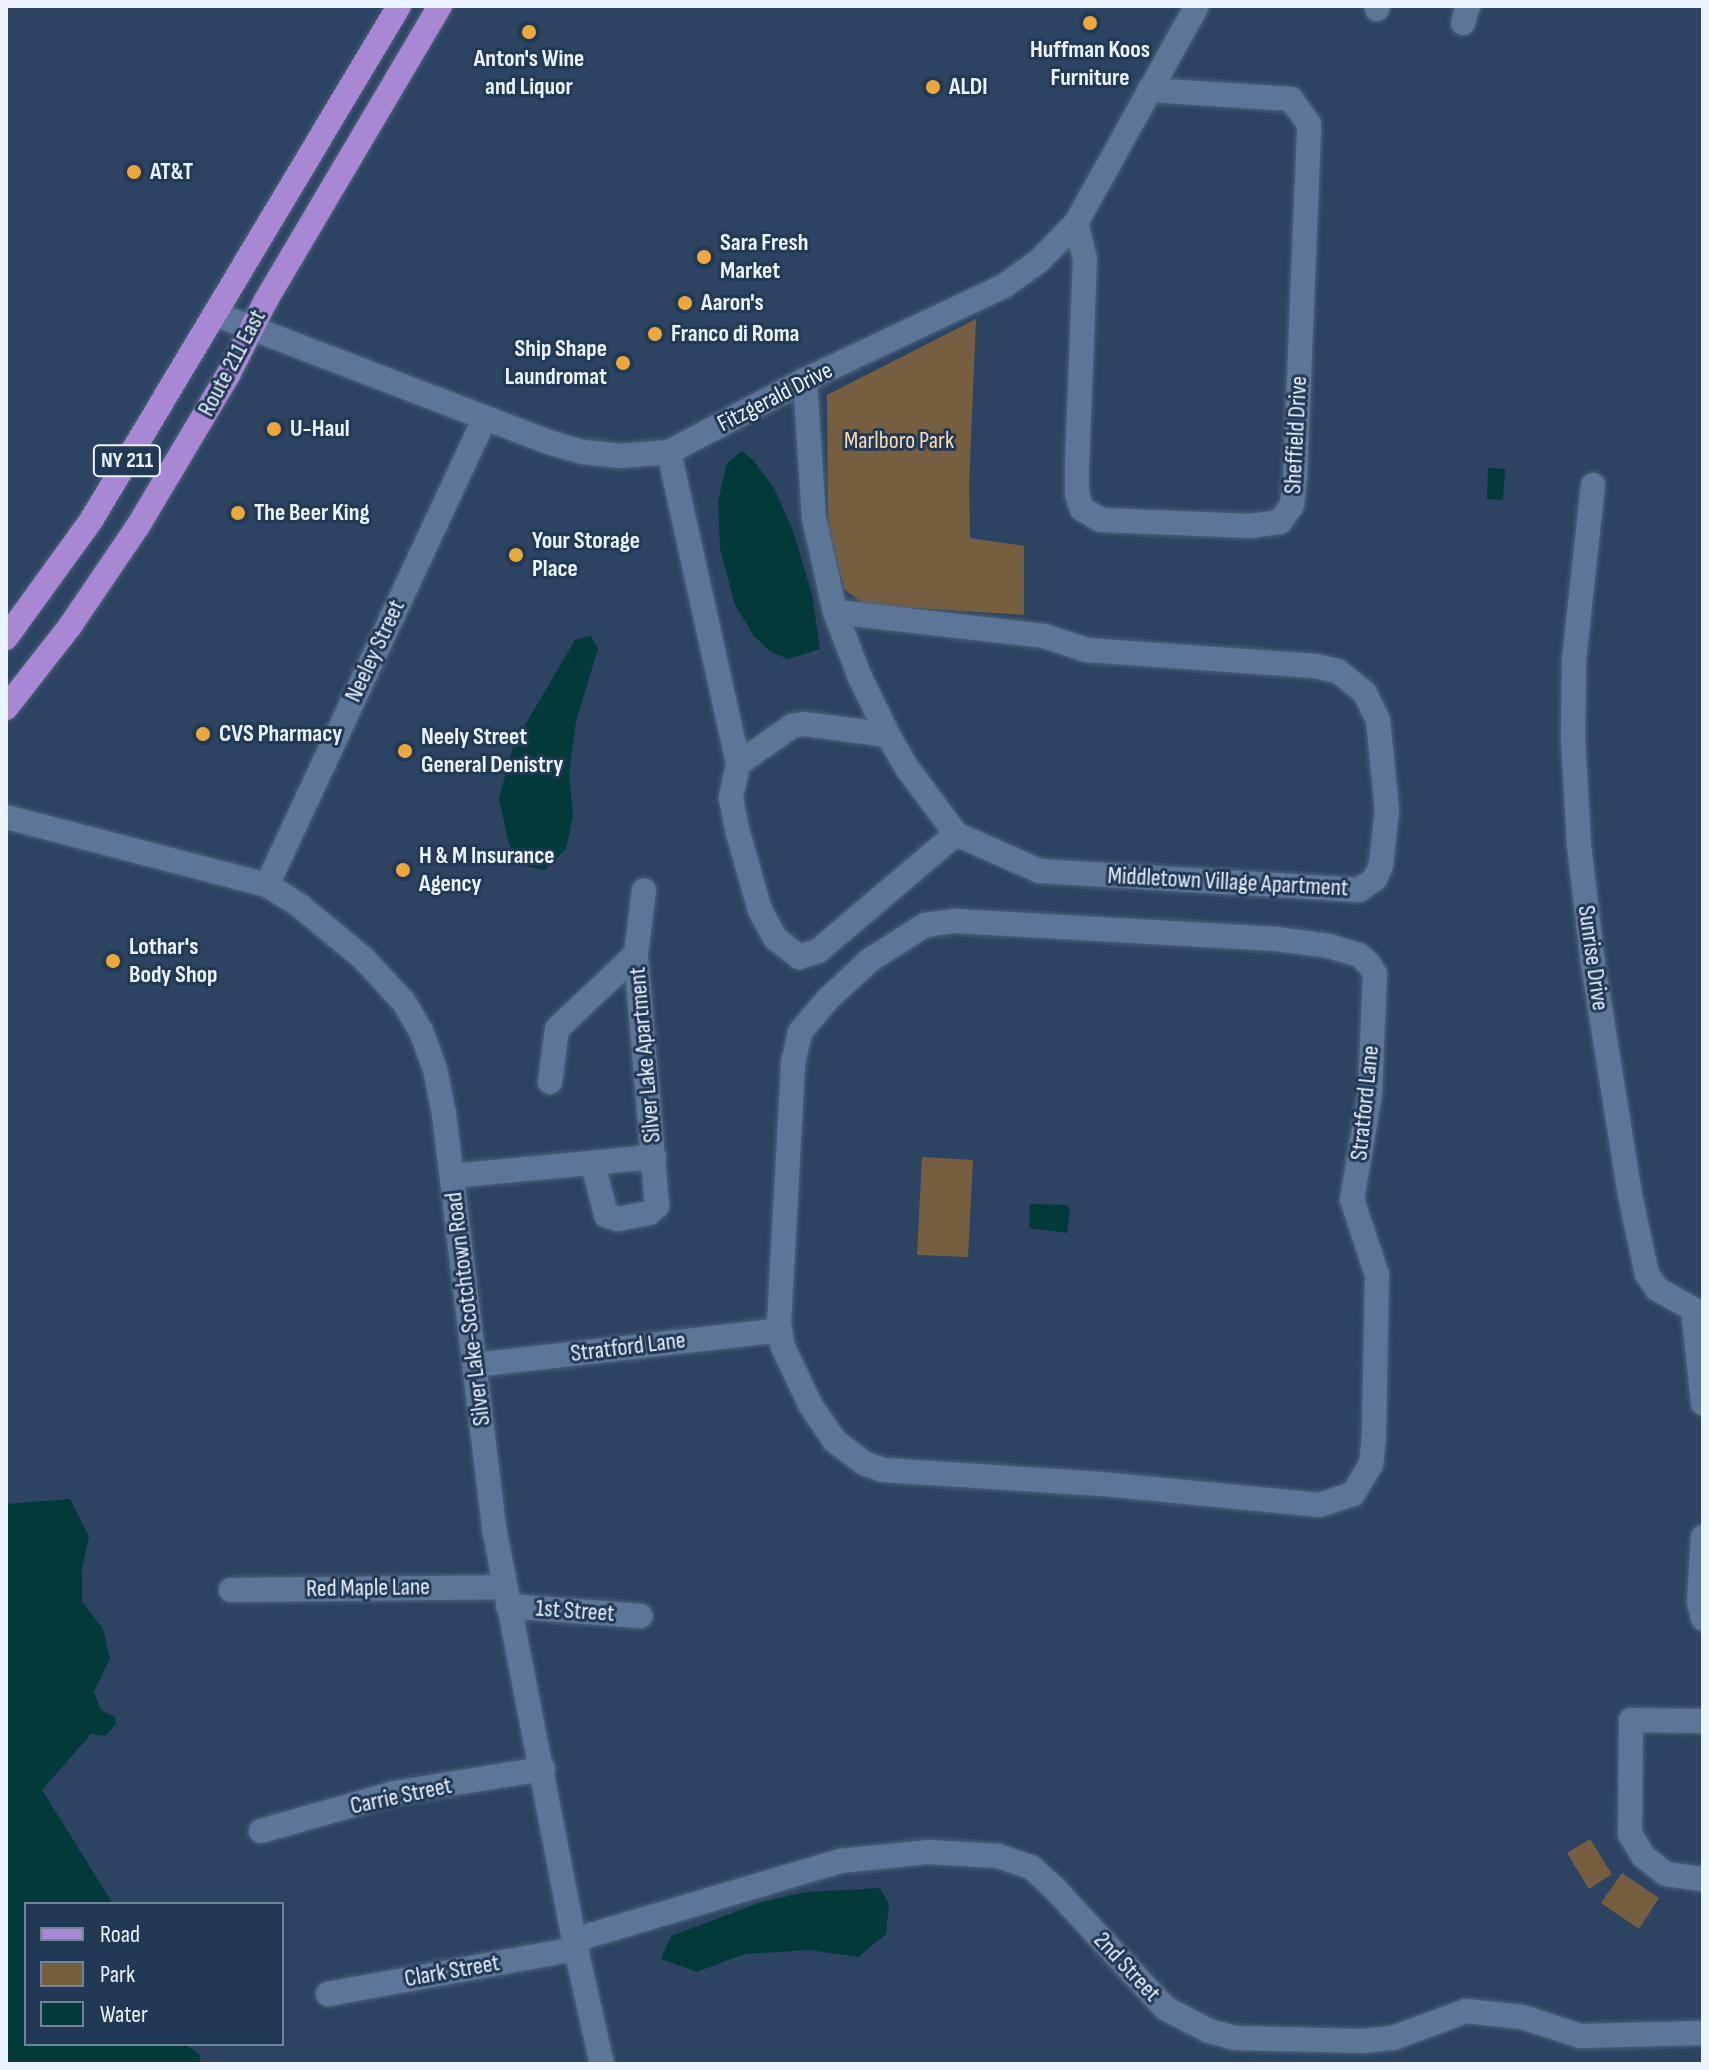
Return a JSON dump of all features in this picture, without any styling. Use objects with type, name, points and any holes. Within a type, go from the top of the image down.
[{"type":"main road","name":"Route 211 East","points":[[6,638],[92,519],[399,6]]},
{"type":"main road","name":"Route 211 East","points":[[6,708],[70,626],[138,526],[440,6]]},
{"type":"street","name":"Fitzgerald Drive","points":[[215,314],[485,418],[583,452],[621,456],[669,452],[805,380],[1004,286],[1039,261],[1076,223],[1197,6]]},
{"type":"street","name":"Sheffield Drive","points":[[1076,223],[1085,258],[1077,467],[1077,494],[1082,509],[1101,520],[1251,526],[1280,522],[1292,505],[1295,478],[1309,124],[1291,99],[1149,90]]},
{"type":"street","name":"Middletown Village Apartment","points":[[805,380],[814,518],[835,612],[859,675],[888,735],[907,768],[956,834],[1039,871],[1359,890],[1375,879],[1381,865],[1387,810],[1378,720],[1373,705],[1349,678],[1338,671],[1315,666],[1087,650],[1044,636],[835,612]]},
{"type":"street","name":"Neeley Street","points":[[267,885],[485,418]]},
{"type":"street","points":[[669,452],[738,764],[731,798],[760,910],[775,938],[799,957],[808,956],[842,934],[956,834]]},
{"type":"street","name":"Sunrise Drive","points":[[1593,485],[1574,661],[1573,738],[1579,845],[1593,964],[1630,1195],[1647,1274],[1657,1289],[1698,1308],[1703,1403]]},
{"type":"street","points":[[738,764],[792,726],[804,724],[888,735]]},
{"type":"street","name":"Silver Lake-Scotchtown Road","points":[[6,817],[267,885],[290,898],[363,958],[413,1015],[435,1069],[507,1596],[575,1944],[602,2064]]},
{"type":"street","name":"Silver Lake Apartment","points":[[593,1164],[606,1215],[618,1219],[649,1213],[657,1206],[636,954],[644,890]]},
{"type":"street","name":"Stratford Lane","points":[[955,921],[1276,939],[1349,951],[1369,964],[1375,974],[1370,1094],[1352,1199],[1377,1275],[1374,1437],[1371,1464],[1353,1494],[1320,1505],[1101,1484],[883,1470],[864,1463],[834,1440],[811,1406],[783,1347],[780,1330],[789,1103],[800,1032],[828,999],[900,938],[925,925],[955,921]]},
{"type":"street","name":"Silver Lake Apartment","points":[[550,1082],[557,1029],[636,954]]},
{"type":"street","name":"Silver Lake Apartment","points":[[452,1176],[654,1157]]},
{"type":"street","name":"Stratford Lane","points":[[475,1365],[780,1330]]},
{"type":"street","points":[[1703,1537],[1699,1601],[1703,1619]]},
{"type":"street","name":"Red Maple Lane","points":[[231,1590],[507,1596]]},
{"type":"street","name":"1st Street","points":[[507,1596],[641,1616]]},
{"type":"street","points":[[1703,1721],[1631,1720],[1630,1834],[1643,1856],[1666,1874],[1703,1879]]},
{"type":"street","name":"Carrie Street","points":[[261,1831],[394,1793],[543,1769]]},
{"type":"street","name":"2nd Street","points":[[575,1944],[840,1861],[928,1852],[998,1856],[1032,1868],[1054,1888],[1165,2008],[1209,2031],[1235,2038],[1363,2041],[1393,2038],[1466,2011],[1522,2017],[1581,2036],[1703,2033]]},
{"type":"street","name":"Clark Street","points":[[328,1994],[575,1944]]},
{"type":"green space","name":"Marlboro Park","points":[[976,319],[969,486],[970,538],[1024,546],[1024,615],[865,605],[844,589],[828,524],[827,395]]},
{"type":"green space","points":[[922,1157],[973,1160],[968,1257],[917,1255]]},
{"type":"green space","points":[[1590,1839],[1612,1874],[1589,1889],[1567,1853]]},
{"type":"green space","points":[[1622,1873],[1659,1898],[1639,1929],[1601,1903]]},
{"type":"water","points":[[742,451],[753,460],[774,488],[793,531],[812,595],[820,649],[788,659],[771,652],[754,636],[735,605],[720,548],[718,501],[727,463]]},
{"type":"water","points":[[1488,468],[1505,469],[1503,500],[1487,499]]},
{"type":"water","points":[[591,636],[598,649],[576,721],[569,774],[573,816],[566,849],[544,870],[526,866],[509,845],[499,798],[514,744],[575,640]]},
{"type":"water","points":[[1030,1204],[1066,1205],[1070,1209],[1067,1233],[1029,1228]]},
{"type":"water","points":[[70,1499],[89,1536],[82,1569],[82,1602],[103,1629],[110,1658],[94,1692],[101,1710],[115,1717],[116,1724],[105,1736],[91,1734],[42,1790],[112,1902],[24,1902],[24,2046],[188,2046],[199,2054],[201,2064],[6,2064],[6,1504]]},
{"type":"water","points":[[880,1888],[889,1904],[886,1934],[858,1957],[810,1950],[744,1954],[697,1972],[661,1959],[671,1936],[762,1902],[807,1892]]},
{"type":"place","name":"Huffman Koos Furniture","points":[[1090,23]]},
{"type":"place","name":"Anton's Wine and Liquor","points":[[529,32]]},
{"type":"place","name":"ALDI","points":[[933,87]]},
{"type":"place","name":"AT&T","points":[[134,172]]},
{"type":"place","name":"Sara Fresh Market","points":[[704,257]]},
{"type":"place","name":"Aaron's","points":[[685,303]]},
{"type":"place","name":"Franco di Roma","points":[[655,334]]},
{"type":"place","name":"Ship Shape Laundromat","points":[[623,363]]},
{"type":"place","name":"U-Haul","points":[[274,429]]},
{"type":"place","name":"The Beer King","points":[[238,513]]},
{"type":"place","name":"Your Storage Place","points":[[516,555]]},
{"type":"place","name":"CVS Pharmacy","points":[[203,734]]},
{"type":"place","name":"Neely Street General Denistry","points":[[405,751]]},
{"type":"place","name":"H & M Insurance Agency","points":[[403,870]]},
{"type":"place","name":"Lothar's Body Shop","points":[[113,961]]}]
